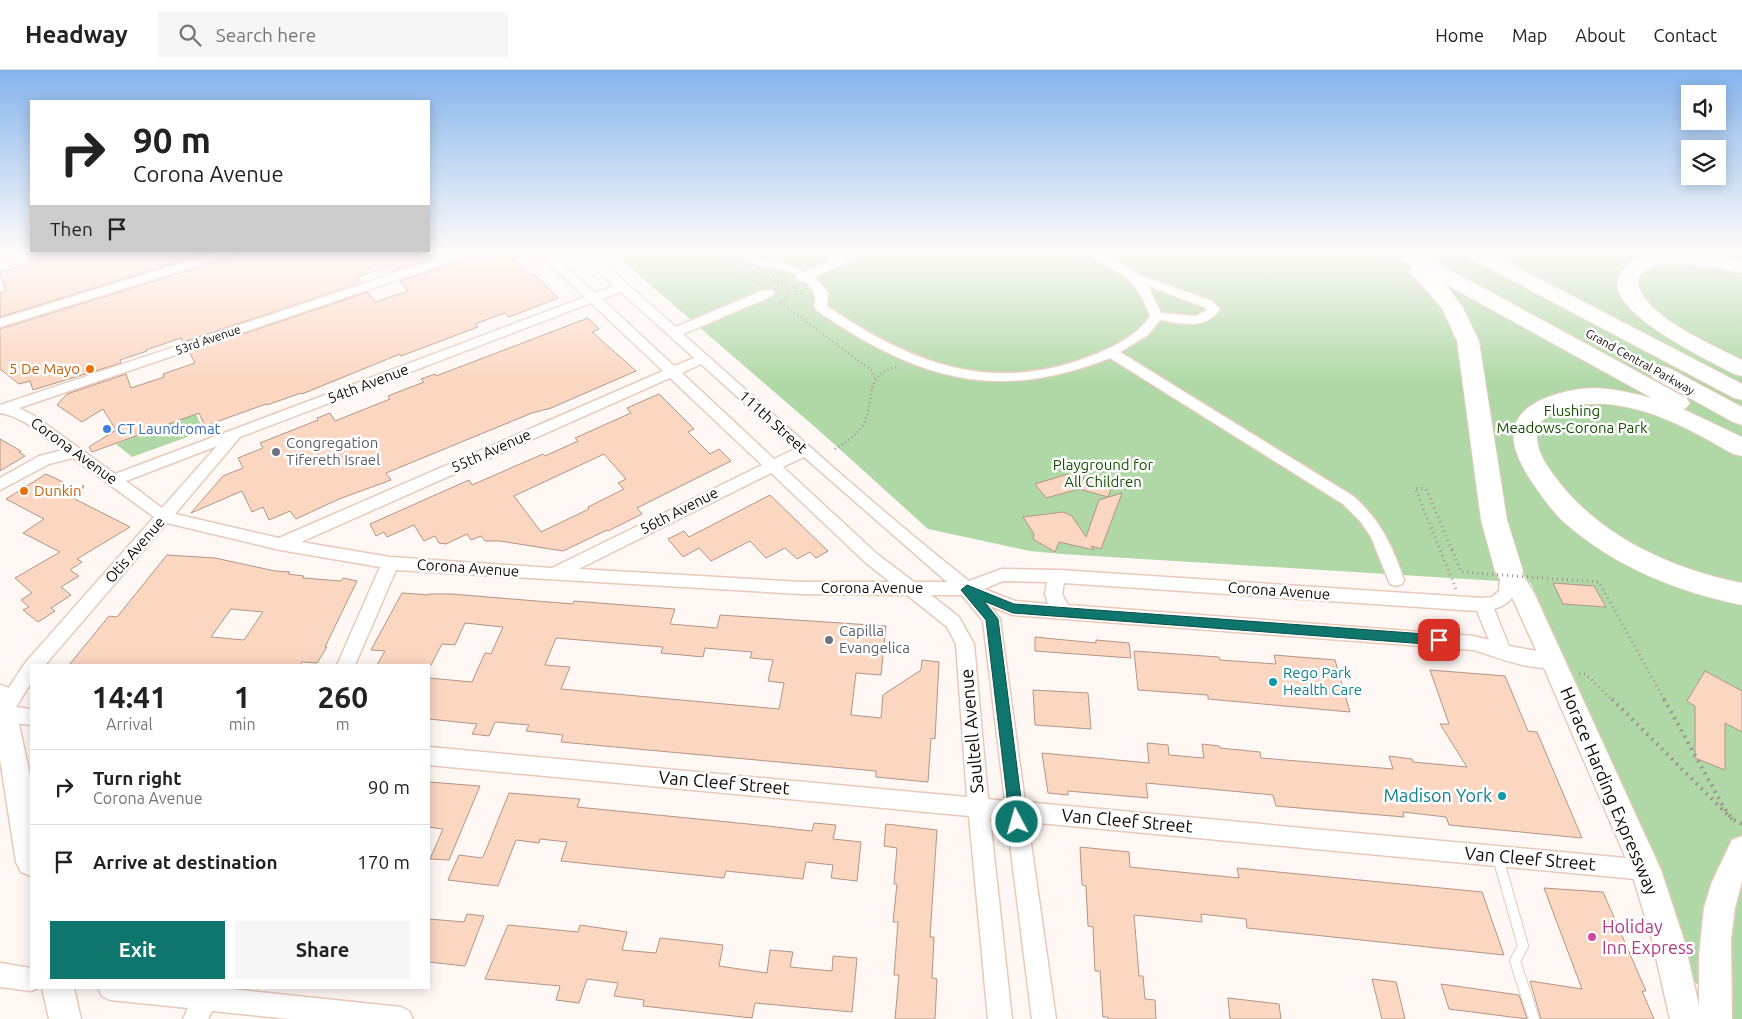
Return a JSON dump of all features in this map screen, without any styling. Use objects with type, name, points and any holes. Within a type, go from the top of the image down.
[{"type":"highway","points":[[1444,295],[1456,311],[1472,353],[1494,520],[1508,571]]},
{"type":"highway","points":[[1483,295],[1570,342],[1742,440]]},
{"type":"highway","name":"Grand Central Parkway","points":[[1516,295],[1742,418]]},
{"type":"highway","name":"Grand Central Parkway","points":[[1556,295],[1742,393]]},
{"type":"highway","points":[[1589,295],[1677,340],[1741,369]]},
{"type":"highway","points":[[1631,295],[1652,317],[1741,369]]},
{"type":"highway","points":[[1742,448],[1707,428],[1669,412],[1636,402],[1605,397],[1576,397],[1550,404],[1532,416],[1524,433],[1527,452],[1540,476],[1559,500],[1586,524],[1632,555],[1659,569],[1692,582],[1742,594]]},
{"type":"main road","name":"Horace Harding Expressway","points":[[1508,571],[1563,667],[1646,870],[1668,940],[1686,1019]]},
{"type":"main road","points":[[1,709],[15,764],[30,856]]},
{"type":"main road","points":[[1716,1019],[1715,971],[1718,913],[1724,890],[1742,850]]},
{"type":"main road","points":[[58,989],[65,1019]]},
{"type":"street","points":[[0,323],[90,295]]},
{"type":"street","name":"53rd Avenue","points":[[4,408],[341,295]]},
{"type":"street","name":"111th Street","points":[[591,295],[871,558],[908,588]]},
{"type":"street","name":"54th Avenue","points":[[114,480],[601,295]]},
{"type":"street","name":"111th Street","points":[[631,295],[805,450],[967,590]]},
{"type":"street","points":[[674,333],[763,295]]},
{"type":"street","points":[[822,295],[820,307],[887,348],[931,366],[964,374],[1008,376],[1078,366],[1112,353],[1145,331],[1156,316]]},
{"type":"street","points":[[1149,295],[1156,316]]},
{"type":"street","points":[[1156,316],[1197,320],[1208,316],[1214,309],[1208,304],[1185,295]]},
{"type":"street","points":[[1112,353],[1363,511],[1376,527],[1396,580]]},
{"type":"street","name":"55th Avenue","points":[[280,544],[702,359]]},
{"type":"street","name":"Corona Avenue","points":[[4,408],[28,418],[164,517],[280,544],[390,563],[801,588],[967,590],[1013,608],[1474,643],[1563,667]]},
{"type":"street","name":"Otis Avenue","points":[[35,664],[235,434]]},
{"type":"street","name":"56th Avenue","points":[[554,574],[805,450]]},
{"type":"street","points":[[0,485],[44,460],[76,452]]},
{"type":"street","points":[[346,664],[390,563]]},
{"type":"street","name":"Corona Avenue","points":[[967,590],[1002,574],[1060,576],[1482,605],[1501,601],[1507,594],[1510,583],[1508,571]]},
{"type":"street","points":[[1060,576],[1054,582],[1052,595],[1064,612]]},
{"type":"street","name":"Saultell Avenue","points":[[908,588],[953,622],[965,644],[978,807],[1000,1019]]},
{"type":"street","name":"Saultell Avenue","points":[[967,590],[992,619],[1044,1019]]},
{"type":"street","points":[[1482,605],[1489,615],[1502,651]]},
{"type":"street","points":[[30,669],[1,709],[30,718]]},
{"type":"street","name":"Van Cleef Street","points":[[430,756],[1646,870]]},
{"type":"street","points":[[0,975],[30,979]]},
{"type":"street","points":[[130,989],[208,993],[401,1019]]},
{"type":"street","points":[[195,1019],[208,993]]},
{"type":"lane","points":[[1498,856],[1524,946],[1515,962],[1534,1019]]},
{"type":"path","points":[[771,295],[871,370],[875,378]]},
{"type":"path","points":[[781,302],[789,295]]},
{"type":"path","points":[[835,449],[850,439],[864,424],[870,407],[875,378],[882,371],[894,367],[927,371],[931,366]]},
{"type":"path","points":[[1457,590],[1415,488],[1426,489],[1461,572],[1599,582],[1732,819]]},
{"type":"path","points":[[1563,667],[1586,674],[1732,819],[1742,824]]},
{"type":"green space","name":"Flushing Meadows-Corona Park","points":[[662,295],[1742,295],[1742,1019],[1726,1019],[1725,1003],[1687,977],[1531,583],[1030,551],[928,529],[823,434]]},
{"type":"green space","points":[[196,414],[204,431],[132,457],[116,444]]},
{"type":"building","points":[[0,295],[70,295],[0,317]]},
{"type":"building","points":[[109,295],[324,295],[183,342],[181,338],[120,360],[121,363],[33,390],[30,381],[19,384],[0,369],[0,329]]},
{"type":"building","points":[[358,295],[370,295],[375,302],[395,295],[555,295],[558,298],[509,317],[505,313],[475,324],[478,327],[401,356],[400,354],[302,394],[266,404],[205,426],[199,413],[92,452],[89,447],[116,430],[103,409],[82,422],[57,405],[67,394],[126,374],[131,388],[164,377],[163,374],[195,363],[189,352]]},
{"type":"building","points":[[588,318],[599,329],[592,332],[636,371],[551,408],[532,413],[386,473],[391,480],[339,499],[296,519],[290,511],[269,520],[263,507],[252,512],[242,491],[191,513],[223,476],[243,468],[238,458],[263,448],[260,443],[318,420],[317,418],[330,413],[335,421],[390,399],[388,396],[424,382],[421,379],[435,374],[436,376]]},
{"type":"building","points":[[659,394],[694,429],[688,432],[710,454],[719,449],[731,461],[637,508],[642,514],[563,551],[500,541],[485,541],[481,536],[471,540],[467,534],[446,544],[439,543],[435,536],[424,541],[414,525],[387,537],[384,532],[376,536],[370,524],[469,480],[472,485],[543,454],[545,456],[578,441],[575,438],[631,413],[627,408]],"holes":[[[604,454],[626,479],[618,483],[624,489],[588,507],[589,509],[541,532],[514,496]]]},
{"type":"building","points":[[0,439],[21,451],[19,452],[25,456],[0,471]]},
{"type":"building","points":[[46,474],[65,483],[62,485],[81,494],[73,498],[130,527],[77,559],[82,562],[70,570],[79,576],[61,587],[71,595],[51,608],[55,611],[38,622],[23,610],[29,607],[21,600],[32,593],[15,578],[60,552],[23,533],[44,519],[6,499]]},
{"type":"building","points":[[1068,474],[1079,489],[1046,498],[1035,484]]},
{"type":"building","points":[[1085,475],[1113,483],[1108,497],[1079,489]]},
{"type":"building","points":[[1122,493],[1101,549],[1091,546],[1094,550],[1059,542],[1055,552],[1033,539],[1034,534],[1023,517],[1063,512],[1072,516],[1086,537],[1099,500]]},
{"type":"building","points":[[770,495],[828,551],[816,558],[810,552],[797,559],[785,548],[766,558],[750,541],[711,561],[699,548],[683,557],[668,539],[684,531],[689,537]]},
{"type":"building","points":[[167,555],[215,558],[275,571],[290,572],[288,574],[304,576],[303,578],[341,581],[343,578],[357,581],[325,647],[327,647],[317,663],[70,664],[109,616],[117,617]],"holes":[[[231,609],[263,612],[244,640],[211,637]]]},
{"type":"building","points":[[1553,583],[1594,586],[1606,607],[1563,604]]},
{"type":"building","points":[[402,593],[451,594],[573,604],[574,601],[675,609],[670,624],[717,628],[720,615],[886,626],[881,675],[856,673],[851,715],[881,718],[883,695],[921,670],[922,660],[939,662],[935,739],[931,738],[928,782],[876,777],[876,771],[561,742],[563,735],[526,731],[529,725],[495,722],[489,736],[472,734],[477,724],[430,719],[430,678],[472,682],[485,653],[491,654],[503,627],[465,623],[455,645],[442,644],[431,665],[378,664],[385,651],[371,650]],"holes":[[[556,638],[663,647],[661,653],[703,657],[705,648],[752,652],[750,658],[773,660],[768,681],[784,683],[779,709],[561,689],[570,667],[545,665]]]},
{"type":"building","points":[[1035,637],[1096,643],[1096,640],[1129,643],[1131,658],[1035,651]]},
{"type":"building","name":"Rego Park Health Care","points":[[1134,651],[1219,657],[1220,660],[1276,664],[1274,655],[1335,660],[1350,712],[1208,699],[1208,695],[1138,690]]},
{"type":"building","points":[[1430,670],[1505,676],[1528,731],[1537,732],[1582,838],[1449,825],[1446,817],[1403,812],[1404,817],[1276,806],[1273,795],[1146,783],[1148,798],[1068,791],[1068,795],[1048,793],[1042,753],[1149,763],[1147,743],[1168,745],[1169,755],[1204,758],[1202,744],[1219,746],[1220,748],[1260,752],[1261,758],[1393,769],[1389,756],[1412,759],[1413,762],[1467,767],[1440,724],[1449,724]]},
{"type":"building","points":[[1705,671],[1742,691],[1742,732],[1725,723],[1725,770],[1695,758],[1695,706],[1687,701]]},
{"type":"building","points":[[1033,690],[1088,693],[1091,729],[1035,725]]},
{"type":"building","points":[[430,782],[480,786],[449,860],[430,859],[443,829],[430,827]]},
{"type":"building","points":[[509,793],[580,799],[577,807],[812,831],[814,823],[836,825],[833,839],[861,842],[857,881],[831,878],[833,865],[806,862],[803,879],[726,871],[724,878],[561,861],[567,842],[540,839],[539,843],[516,840],[498,886],[448,880],[459,855],[482,858]]},
{"type":"building","points":[[886,824],[937,830],[930,937],[934,937],[932,978],[937,979],[935,1019],[895,1019],[899,975],[894,975],[898,922],[893,922],[897,884],[894,884],[897,848],[884,846]]},
{"type":"building","points":[[1080,847],[1129,852],[1130,867],[1239,878],[1237,868],[1482,892],[1504,955],[1247,928],[1246,919],[1201,914],[1202,922],[1134,915],[1139,976],[1143,976],[1145,999],[1155,1000],[1156,1019],[1108,1019],[1108,1017],[1103,1017],[1100,971],[1095,971],[1093,927],[1088,926],[1086,886],[1082,885]]},
{"type":"building","name":"Holiday Inn Express","points":[[1544,888],[1603,892],[1646,991],[1642,991],[1654,1019],[1541,1019],[1530,981],[1582,989]]},
{"type":"building","points":[[467,914],[484,916],[465,966],[430,962],[430,919],[464,922]]},
{"type":"building","points":[[508,925],[578,932],[580,925],[627,932],[622,950],[656,953],[660,938],[723,945],[719,966],[767,973],[770,950],[793,952],[790,967],[832,971],[833,956],[857,958],[852,1012],[755,1003],[752,1018],[643,1006],[644,1000],[614,996],[618,983],[587,979],[579,1003],[556,1000],[560,986],[485,979]]},
{"type":"building","points":[[1372,979],[1396,982],[1405,1019],[1382,1019]]},
{"type":"building","points":[[1441,984],[1519,995],[1527,1019],[1449,1009]]},
{"type":"building","points":[[1228,998],[1279,1004],[1281,1019],[1230,1019]]},
{"type":"place","name":"5 De Mayo","points":[[90,369]]},
{"type":"place","name":"CT Laundromat","points":[[107,429]]},
{"type":"place","name":"Congregation Tifereth Israel","points":[[276,452]]},
{"type":"place","name":"Dunkin'","points":[[24,491]]},
{"type":"place","name":"Capilla Evangelica","points":[[829,640]]},
{"type":"place","name":"Rego Park Health Care","points":[[1273,682]]},
{"type":"place","name":"Madison York","points":[[1502,796]]},
{"type":"place","name":"Holiday Inn Express","points":[[1592,937]]},
{"type":"route","points":[[1017,822],[992,619],[967,590],[1013,608],[1439,640]]},
{"type":"park label","name":"Playground for All Children","points":[[1103,474]]}]
